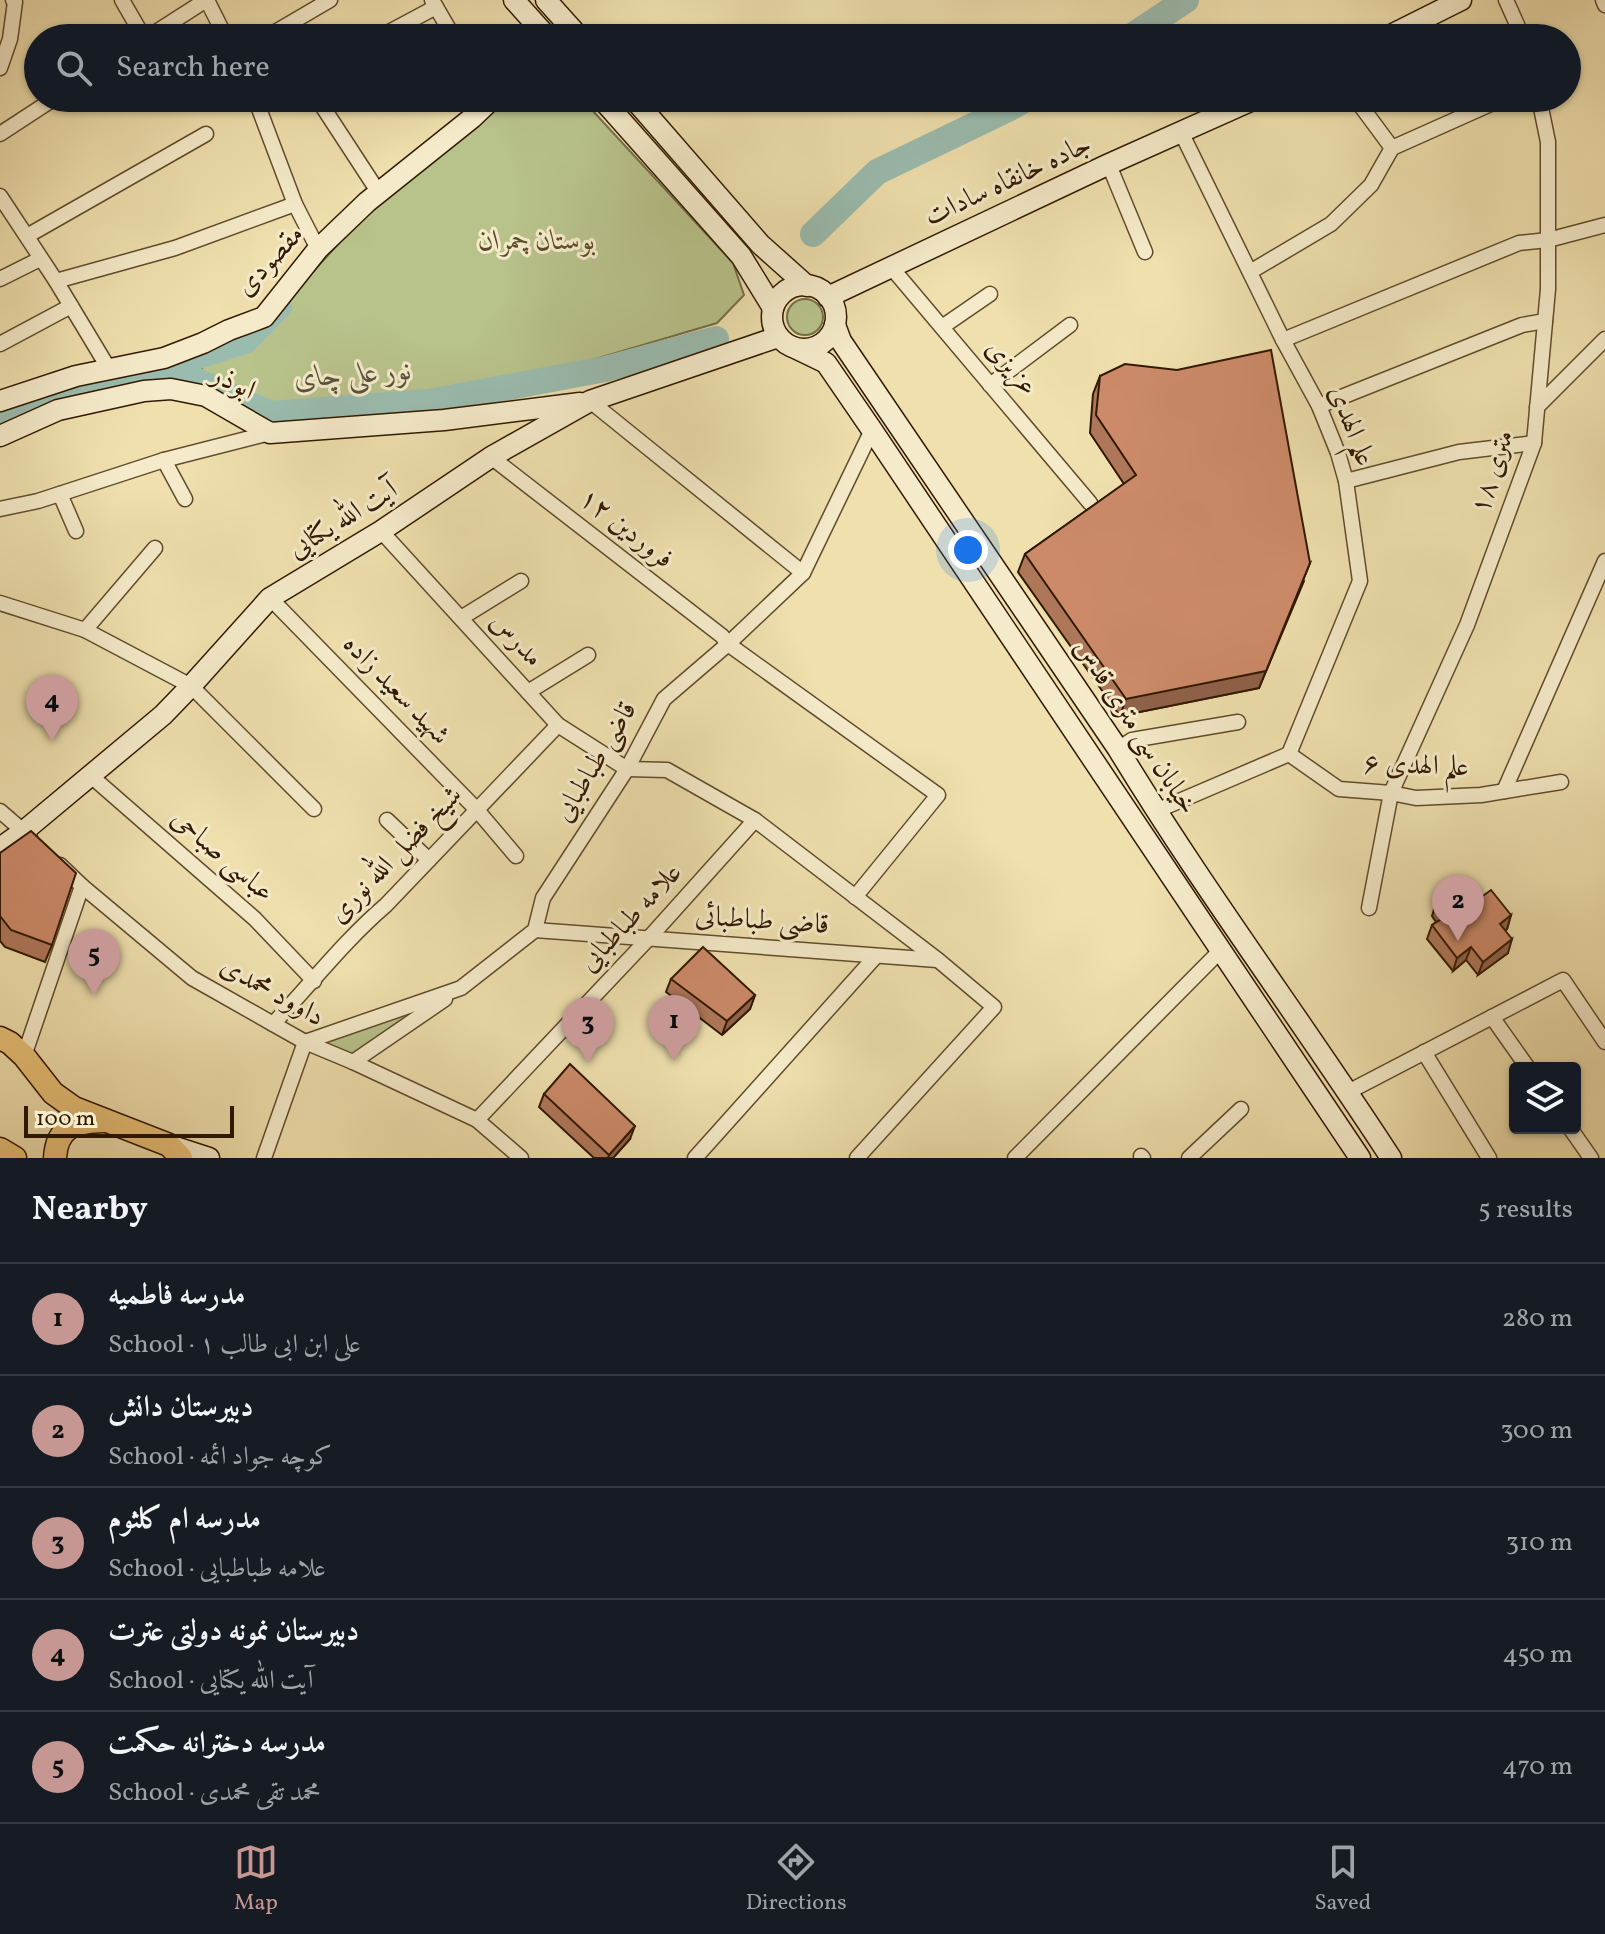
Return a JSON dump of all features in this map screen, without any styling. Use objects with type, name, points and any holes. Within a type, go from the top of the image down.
[{"type":"main road","points":[[514,0],[535,24]]},
{"type":"main road","points":[[546,0],[567,24]]},
{"type":"main road","points":[[1413,24],[1461,0]]},
{"type":"main road","name":"مقصودی","points":[[0,401],[76,376],[164,358],[264,317],[318,249],[379,193],[478,112]]},
{"type":"main road","points":[[613,112],[741,256],[773,308]]},
{"type":"main road","points":[[645,112],[760,244],[807,286]]},
{"type":"main road","name":"جاده خانقاه سادات","points":[[828,297],[1226,112]]},
{"type":"main road","points":[[807,286],[815,287],[828,297],[836,312],[831,335],[815,347],[805,349],[787,342],[774,328],[772,318],[777,300],[790,288],[807,286]]},
{"type":"main road","name":"خیابان سی متری قدس","points":[[835,325],[846,349],[1391,1158]]},
{"type":"main road","name":"خیابان سی متری قدس","points":[[787,342],[826,363],[1360,1158]]},
{"type":"main road","name":"آیت الله یکتایی","points":[[0,848],[30,837],[91,776],[163,715],[270,598],[381,531],[491,457],[590,401],[787,342]]},
{"type":"main road","name":"ابوذر","points":[[0,436],[58,410],[144,391],[171,389],[206,396],[270,433],[444,420],[590,401]]},
{"type":"main road","points":[[1061,709],[1082,696]]},
{"type":"main road","points":[[0,1038],[24,1056],[53,1093],[74,1108],[175,1152],[209,1158]]},
{"type":"main road","points":[[55,1158],[60,1137],[78,1122],[104,1121]]},
{"type":"main road","points":[[0,1149],[15,1158]]},
{"type":"street","points":[[0,68],[10,39],[13,0]]},
{"type":"street","points":[[122,0],[137,24]]},
{"type":"street","points":[[168,24],[207,0],[219,24]]},
{"type":"street","points":[[289,24],[330,0]]},
{"type":"street","points":[[1506,0],[1517,24]]},
{"type":"street","points":[[400,24],[434,3],[446,24]]},
{"type":"street","points":[[0,134],[34,112]]},
{"type":"street","points":[[264,112],[295,204],[318,249]]},
{"type":"street","points":[[326,112],[379,193]]},
{"type":"street","points":[[1365,112],[1392,148]]},
{"type":"street","points":[[1250,272],[1331,224],[1371,185],[1392,148],[1473,112]]},
{"type":"street","name":"۱۸ متری","points":[[1369,908],[1391,793],[1467,625],[1534,443],[1548,289],[1548,142],[1542,112]]},
{"type":"street","name":"علم الهدی","points":[[1181,132],[1283,340],[1319,406],[1346,481],[1360,581],[1289,754]]},
{"type":"street","points":[[27,236],[206,134]]},
{"type":"street","points":[[1109,165],[1145,252]]},
{"type":"street","points":[[0,196],[109,369]]},
{"type":"street","points":[[56,281],[175,248],[295,204]]},
{"type":"street","points":[[1283,340],[1519,243],[1548,240],[1605,225]]},
{"type":"street","points":[[0,279],[40,259]]},
{"type":"street","name":"عزیزی","points":[[891,267],[1090,503]]},
{"type":"street","points":[[942,327],[990,294]]},
{"type":"street","points":[[0,344],[71,306]]},
{"type":"street","points":[[1319,406],[1522,325],[1545,321]]},
{"type":"street","points":[[990,385],[1070,325]]},
{"type":"street","points":[[1537,407],[1605,339]]},
{"type":"street","points":[[590,401],[803,573]]},
{"type":"street","name":"قاضی طباطبایی","points":[[535,930],[543,898],[627,769],[664,699],[803,573],[872,430]]},
{"type":"street","points":[[0,509],[60,494],[164,460],[270,433]]},
{"type":"street","points":[[1346,481],[1459,452],[1534,443]]},
{"type":"street","name":"۱۲ فروردین","points":[[491,457],[722,636],[728,644],[938,795],[855,897]]},
{"type":"street","points":[[164,460],[185,499]]},
{"type":"street","points":[[60,494],[76,531]]},
{"type":"street","name":"مدرس","points":[[381,531],[558,725],[627,769]]},
{"type":"street","points":[[85,630],[155,548]]},
{"type":"street","name":"علم الهدی ۶","points":[[1504,791],[1605,561]]},
{"type":"street","points":[[461,618],[521,581]]},
{"type":"street","name":"شهید سعید زاده","points":[[270,598],[477,810],[516,856]]},
{"type":"street","points":[[0,603],[85,630],[191,686],[314,809]]},
{"type":"street","points":[[528,692],[588,655]]},
{"type":"street","points":[[1118,749],[1132,740],[1238,722]]},
{"type":"street","name":"شیخ فضل الله نوری","points":[[274,1022],[362,926],[386,905],[558,725]]},
{"type":"street","points":[[1156,811],[1289,754]]},
{"type":"street","name":"علم الهدی ۶","points":[[1289,754],[1339,789],[1416,798],[1481,795],[1561,782]]},
{"type":"street","points":[[627,769],[667,770],[755,820],[938,960],[994,1007],[857,1158]]},
{"type":"street","name":"عباسی صباحی","points":[[91,776],[255,919],[314,981]]},
{"type":"street","points":[[0,811],[30,837]]},
{"type":"street","points":[[387,820],[429,860]]},
{"type":"street","name":"علامه طباطبایی","points":[[477,1120],[649,938],[755,820]]},
{"type":"street","name":"داوود محمدی","points":[[47,853],[192,978],[305,1042],[477,1120],[521,1158]]},
{"type":"street","points":[[24,1056],[82,886]]},
{"type":"street","points":[[353,1062],[461,988],[535,930]]},
{"type":"street","name":"قاضی طباطبائی","points":[[535,930],[938,960]]},
{"type":"street","points":[[1015,1158],[1221,950]]},
{"type":"street","points":[[695,1158],[876,956]]},
{"type":"street","points":[[1348,1092],[1563,980],[1605,1042]]},
{"type":"street","points":[[264,1158],[305,1042],[461,988]]},
{"type":"street","points":[[1492,1017],[1524,1062]]},
{"type":"street","points":[[1424,1052],[1489,1158]]},
{"type":"street","points":[[1199,1155],[1241,1109]]},
{"type":"street","points":[[1574,1134],[1591,1158]]},
{"type":"green space","name":"بوستان چمران","points":[[488,112],[594,112],[733,263],[744,295],[717,323],[521,381],[281,408],[201,373],[205,356],[238,329],[279,309],[383,195]]},
{"type":"green space","points":[[805,299],[818,304],[823,317],[818,330],[805,335],[792,330],[787,317],[792,304]]},
{"type":"green space","points":[[436,1001],[353,1057],[319,1042]]},
{"type":"building","points":[[1271,350],[1310,563],[1266,671],[1126,699],[1025,554],[1136,475],[1096,415],[1100,376],[1125,364],[1177,370]]},
{"type":"building","points":[[31,831],[76,873],[52,945],[11,930],[0,916],[0,853]]},
{"type":"building","points":[[1465,880],[1480,898],[1491,890],[1511,915],[1500,924],[1512,939],[1483,962],[1471,947],[1457,958],[1432,925],[1446,916],[1436,903]]},
{"type":"building","points":[[703,947],[755,995],[727,1021],[671,979]]},
{"type":"building","points":[[570,1064],[635,1126],[609,1155],[544,1094]]},
{"type":"waterway","points":[[1150,24],[1186,0]]},
{"type":"waterway","points":[[813,234],[877,172],[1002,112]]},
{"type":"waterway","points":[[171,365],[245,341],[279,307]]},
{"type":"waterway","name":"نور علی چای","points":[[0,413],[147,374],[190,378],[271,414],[429,402],[605,369],[716,339]]},
{"type":"place","name":"دبیرستان نمونه دولتی عترت","points":[[52,741]]},
{"type":"place","name":"دبیرستان دانش","points":[[1458,941]]},
{"type":"place","name":"مدرسه دخترانه حکمت","points":[[94,995]]},
{"type":"place","name":"مدرسه فاطمیه","points":[[674,1061]]},
{"type":"place","name":"مدرسه ام کلثوم","points":[[588,1063]]}]
